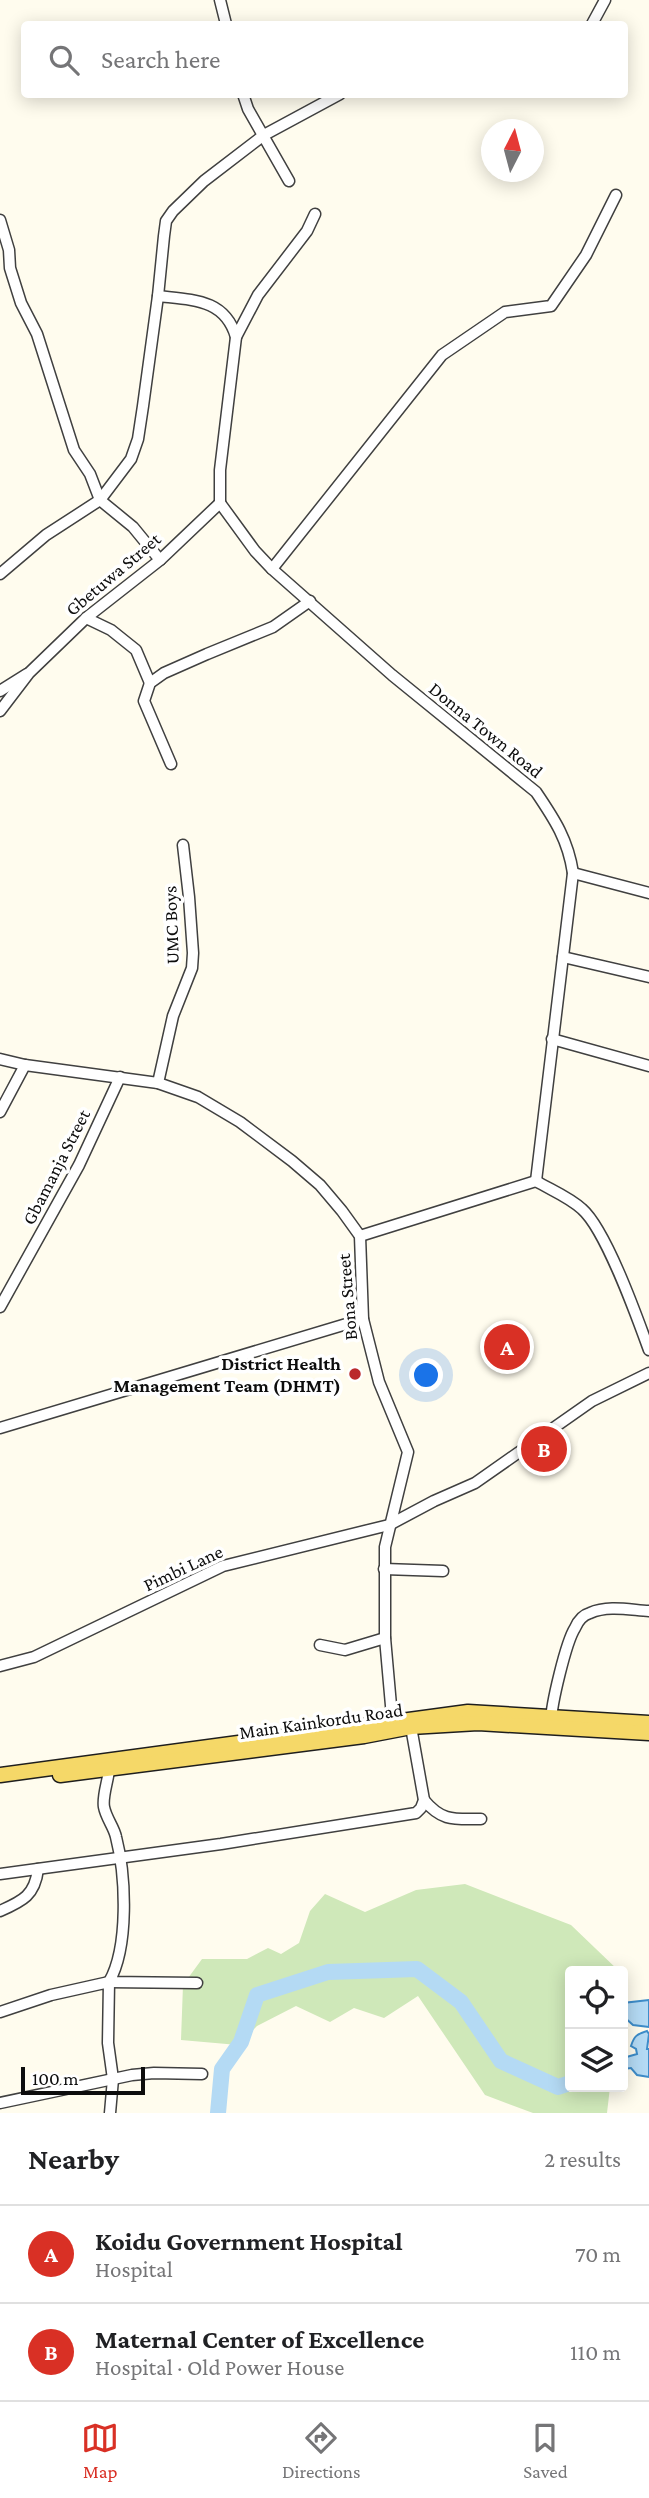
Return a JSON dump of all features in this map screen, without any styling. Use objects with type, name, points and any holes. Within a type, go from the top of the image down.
[{"type":"main road","points":[[393,1726],[468,1712],[551,1721],[639,1726],[649,1733]]},
{"type":"main road","name":"Main Kainkordu Road","points":[[182,1754],[364,1724],[411,1727],[551,1721]]},
{"type":"main road","name":"Main Kainkordu Road","points":[[0,1784],[105,1765],[393,1726]]},
{"type":"main road","points":[[0,1774],[105,1765]]},
{"type":"street","points":[[220,0],[225,21]]},
{"type":"street","points":[[594,21],[605,0]]},
{"type":"street","points":[[244,98],[248,110],[289,181]]},
{"type":"street","points":[[0,574],[46,535],[100,500],[135,450],[158,296],[166,221],[204,181],[264,135],[333,98]]},
{"type":"street","points":[[272,569],[442,355],[505,312],[551,306],[586,255],[616,195]]},
{"type":"street","points":[[220,503],[219,470],[236,337],[258,295],[307,231],[315,214]]},
{"type":"street","points":[[0,220],[21,303],[37,334],[74,450],[90,474],[100,500],[133,527],[160,561]]},
{"type":"street","points":[[158,296],[186,299],[215,307],[232,322],[236,337]]},
{"type":"street","name":"Donna Town Road","points":[[220,503],[255,551],[272,569],[401,683],[536,792],[551,813],[569,849],[573,873],[536,1181]]},
{"type":"street","name":"Gbetuwa Street","points":[[29,673],[86,618],[160,561],[220,503]]},
{"type":"street","points":[[171,764],[144,701],[150,683],[164,673],[273,627],[310,601]]},
{"type":"street","points":[[86,618],[111,630],[136,650],[150,683]]},
{"type":"street","points":[[0,691],[29,673]]},
{"type":"street","points":[[0,711],[29,673]]},
{"type":"street","name":"UMC Boys","points":[[158,1083],[173,1016],[192,968],[194,953],[183,845]]},
{"type":"street","points":[[573,873],[649,893]]},
{"type":"street","points":[[563,957],[649,977]]},
{"type":"street","points":[[552,1039],[649,1066]]},
{"type":"street","name":"Bona Street","points":[[0,1059],[25,1065],[158,1083],[198,1097],[240,1122],[320,1185],[360,1236],[363,1319],[379,1382],[408,1452],[389,1525],[384,1569],[385,1638],[393,1726]]},
{"type":"street","points":[[0,1112],[25,1065]]},
{"type":"street","name":"Gbamanja Street","points":[[0,1307],[79,1165],[120,1077]]},
{"type":"street","points":[[360,1236],[536,1181],[580,1207],[589,1216],[619,1276],[649,1350]]},
{"type":"street","points":[[0,1429],[363,1319]]},
{"type":"street","name":"Pimbi Lane","points":[[0,1665],[34,1657],[223,1566],[389,1525],[475,1483],[592,1401],[649,1373]]},
{"type":"street","points":[[384,1569],[443,1571]]},
{"type":"street","points":[[551,1721],[573,1629],[582,1618],[601,1609],[649,1611]]},
{"type":"street","points":[[320,1645],[345,1650],[385,1638]]},
{"type":"street","points":[[411,1727],[424,1800],[434,1813],[444,1817],[481,1819]]},
{"type":"street","points":[[105,1765],[103,1805],[116,1837],[124,1904],[119,1954],[115,1972],[109,1982],[108,2043],[113,2079],[110,2113]]},
{"type":"street","points":[[0,1874],[416,1814],[424,1800]]},
{"type":"street","points":[[0,1911],[29,1894],[37,1881],[38,1868]]},
{"type":"street","points":[[0,2012],[51,1995],[109,1982],[197,1983]]},
{"type":"street","points":[[0,2103],[154,2073],[202,2074]]},
{"type":"green space","points":[[465,1884],[571,1925],[614,1966],[565,1966],[565,2092],[609,2092],[607,2113],[533,2113],[485,2095],[418,1996],[384,2018],[354,2008],[330,2022],[296,2006],[257,2026],[238,2045],[181,2040],[183,1985],[202,1959],[247,1959],[268,1948],[281,1954],[299,1943],[310,1911],[325,1894],[365,1912],[416,1890]]},
{"type":"water","points":[[649,2000],[649,2027],[633,2025],[628,2020],[628,2002]]},
{"type":"water","points":[[647,2031],[649,2034],[649,2077],[637,2075],[628,2068],[628,2057],[637,2054],[636,2049],[631,2046],[638,2034]]},
{"type":"waterway","points":[[218,2113],[222,2069],[241,2042],[257,1995],[328,1972],[417,1969],[461,2002],[501,2061],[558,2087],[565,2085]]},
{"type":"place","name":"Koidu Government Hospital","points":[[507,1347]]},
{"type":"place","name":"District Health Management Team (DHMT)","points":[[355,1374]]},
{"type":"place","name":"Maternal Center of Excellence","points":[[544,1449]]}]
